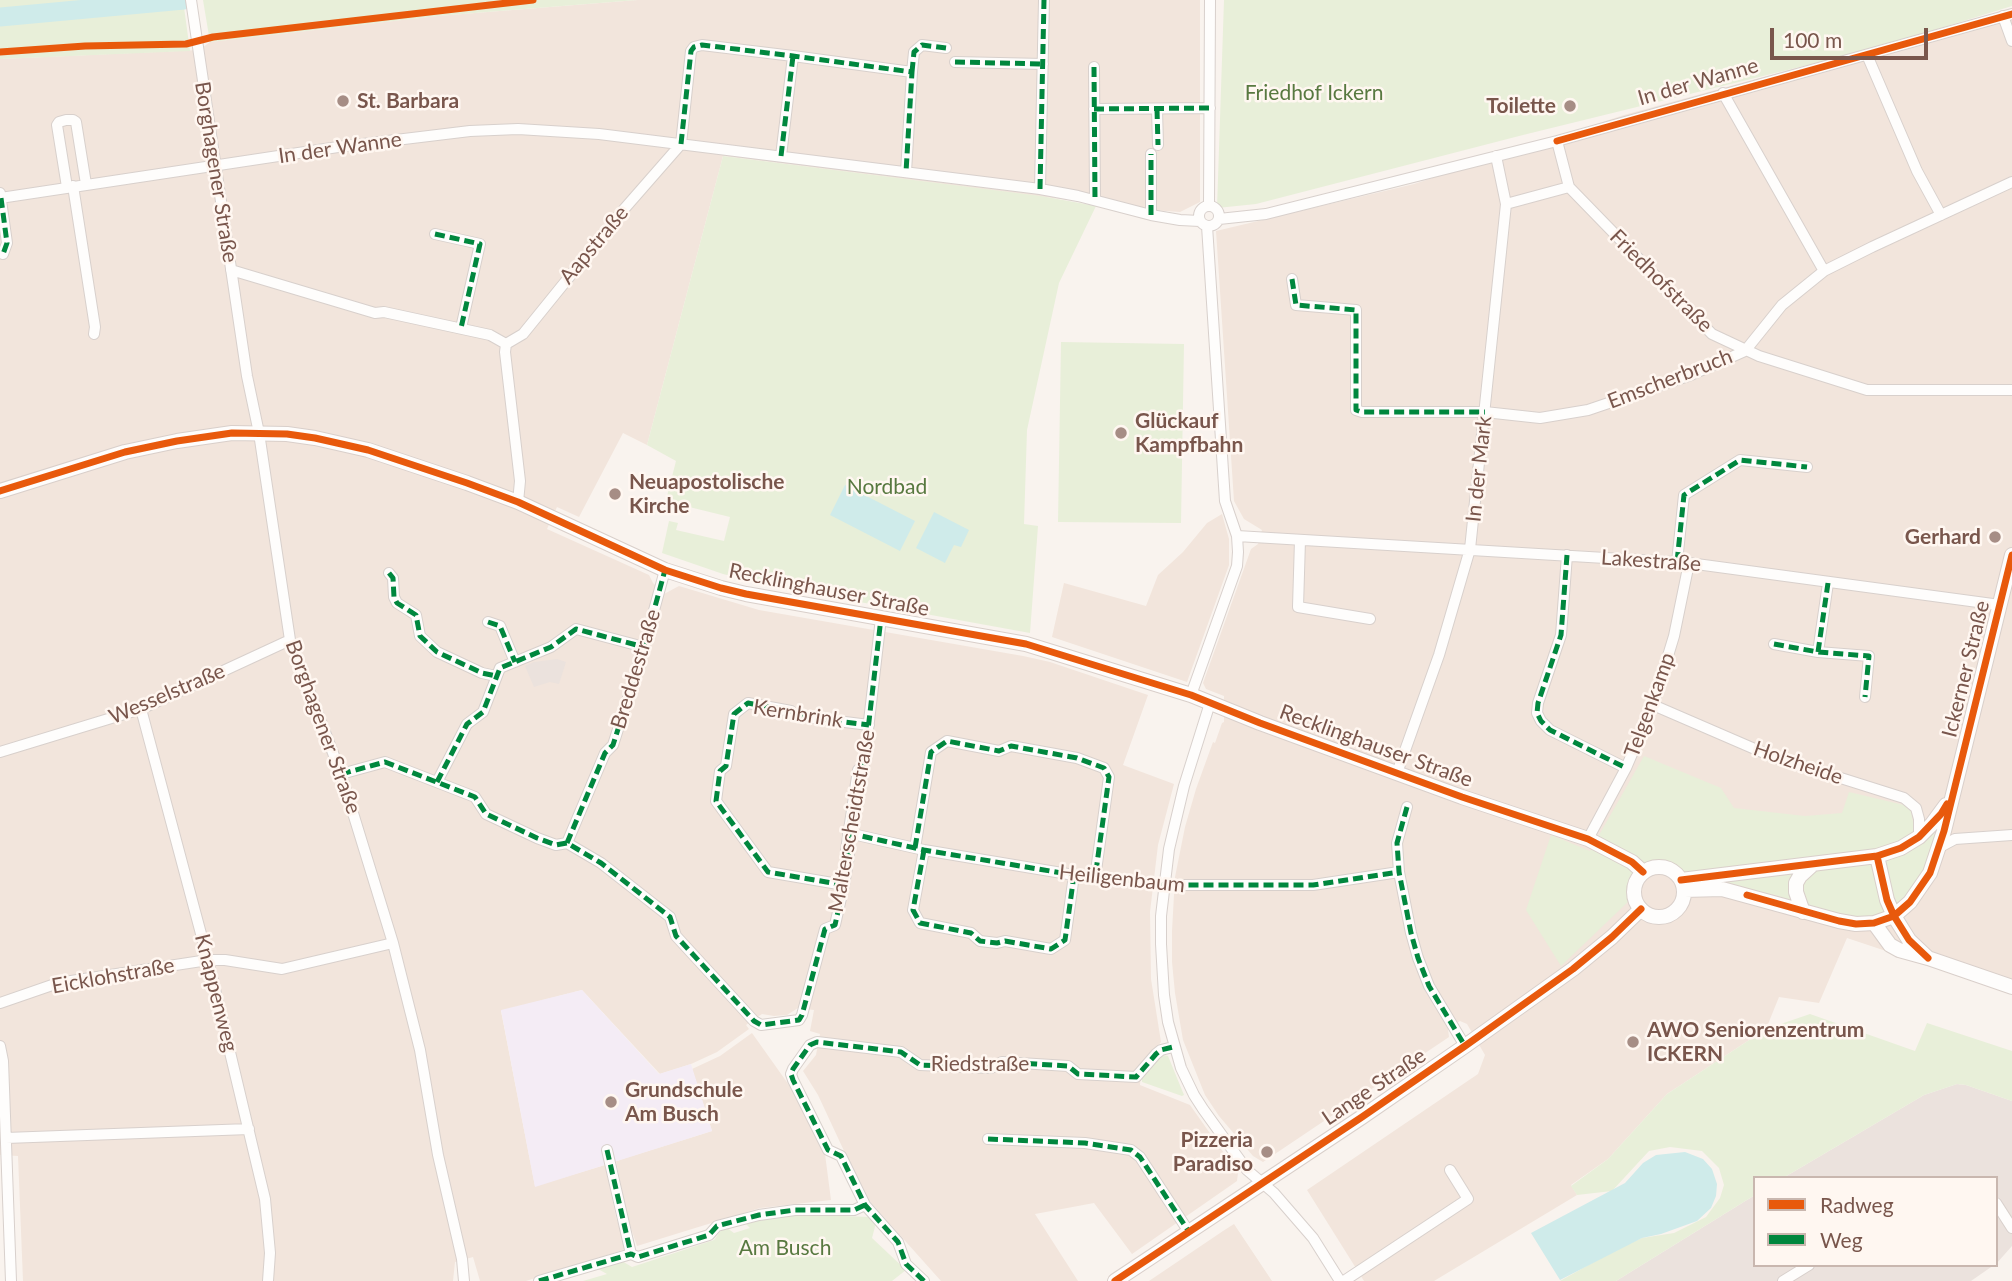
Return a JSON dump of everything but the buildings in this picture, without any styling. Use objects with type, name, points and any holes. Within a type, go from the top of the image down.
[{"type":"main road","name":"Recklinghauser Straße","points":[[0,491],[111,456],[151,446],[232,433],[315,438],[368,450],[518,502],[665,570],[746,594],[1026,644],[1191,695],[1397,773],[1588,839],[1632,862],[1643,872]]},
{"type":"main road","name":"Ickerner Straße","points":[[1894,916],[1910,902],[1925,882],[1940,847],[2011,563]]},
{"type":"main road","name":"Ickerner Straße","points":[[1877,856],[1901,848],[1919,836],[1941,814],[1954,792]]},
{"type":"main road","points":[[1682,885],[1877,856],[1887,900],[1894,916],[1909,940],[1928,958]]},
{"type":"main road","points":[[1803,912],[1796,892],[1796,883],[1813,864]]},
{"type":"main road","points":[[1656,867],[1663,867],[1676,874],[1682,885],[1680,905],[1669,915],[1654,916],[1641,909],[1634,897],[1635,883],[1643,872],[1656,867]]},
{"type":"main road","points":[[1682,885],[1747,895],[1856,924],[1874,923],[1894,916]]},
{"type":"main road","name":"Lange Straße","points":[[1115,1281],[1369,1113],[1465,1046],[1573,969],[1641,909]]},
{"type":"main road","points":[[1874,923],[1890,945],[1899,950],[2012,987]]},
{"type":"street","name":"Borghagener Straße","points":[[191,0],[247,376],[260,433],[290,640],[341,775],[393,943],[420,1050],[438,1156],[462,1259],[464,1281]]},
{"type":"street","points":[[1040,189],[1044,0]]},
{"type":"street","points":[[1209,206],[1210,0]]},
{"type":"street","points":[[2008,15],[2012,41]]},
{"type":"street","name":"In der Wanne","points":[[1219,219],[1266,214],[1556,141],[2008,15]]},
{"type":"street","points":[[681,144],[691,51],[694,47],[702,45],[912,72]]},
{"type":"street","points":[[906,172],[914,52],[922,46],[946,48]]},
{"type":"street","points":[[1867,55],[1917,171],[1941,215]]},
{"type":"street","points":[[781,156],[793,56]]},
{"type":"street","points":[[955,62],[1043,64]]},
{"type":"street","points":[[1094,67],[1095,200]]},
{"type":"street","points":[[1723,93],[1824,271]]},
{"type":"street","points":[[1094,109],[1210,108]]},
{"type":"street","points":[[1151,215],[1157,109]]},
{"type":"street","points":[[86,184],[76,122],[59,122],[57,125],[95,327],[94,334]]},
{"type":"street","name":"In der Wanne","points":[[0,196],[215,167],[338,147],[471,131],[517,129],[599,134],[1040,189],[1151,215],[1203,223]]},
{"type":"street","name":"Friedhofstraße","points":[[1556,141],[1569,187],[1712,334],[1745,351],[1867,390],[2012,390]]},
{"type":"street","name":"Aapstraße","points":[[506,344],[523,334],[608,228],[681,144]]},
{"type":"street","name":"In der Mark","points":[[1397,773],[1439,655],[1470,549],[1506,204],[1496,156]]},
{"type":"street","name":"Emscherbruch","points":[[1292,279],[1296,305],[1356,310],[1356,410],[1485,412],[1539,418],[1588,410],[1691,375],[1745,351],[1782,305],[1824,271],[2012,182]]},
{"type":"street","points":[[1506,204],[1569,187]]},
{"type":"street","points":[[0,196],[7,243],[3,254]]},
{"type":"street","points":[[1191,695],[1237,566],[1237,537],[1225,501],[1203,223],[1199,212],[1209,206],[1217,209],[1219,219],[1214,226],[1203,223]]},
{"type":"street","points":[[435,234],[480,244],[461,328]]},
{"type":"street","points":[[231,270],[375,313],[384,312],[490,335],[506,344],[520,481],[518,502]]},
{"type":"street","points":[[1677,562],[1684,495],[1740,460],[1807,467]]},
{"type":"street","name":"Lakestraße","points":[[1237,537],[1689,562],[2000,605]]},
{"type":"street","points":[[1300,540],[1298,607],[1370,619]]},
{"type":"street","points":[[1567,555],[1561,635],[1538,703],[1538,713],[1541,721],[1550,730],[1626,768]]},
{"type":"street","name":"Telgenkamp","points":[[1588,839],[1626,768],[1653,705],[1675,636],[1689,562]]},
{"type":"street","name":"Breddestraße","points":[[567,843],[605,753],[613,745],[665,570]]},
{"type":"street","points":[[389,573],[393,578],[394,597],[397,603],[416,615],[420,636],[437,652],[496,677]]},
{"type":"street","points":[[1818,652],[1828,583]]},
{"type":"street","name":"Malterscheidtstraße","points":[[567,843],[601,863],[670,917],[676,936],[754,1021],[761,1025],[799,1020],[825,929],[835,925],[844,885],[849,856],[846,850],[848,833],[858,770],[864,764],[881,618]]},
{"type":"street","points":[[488,622],[500,626],[515,662]]},
{"type":"street","points":[[437,782],[467,724],[482,712],[500,668],[551,647],[576,629],[644,647]]},
{"type":"street","name":"Wesselstraße","points":[[0,752],[141,709],[290,640]]},
{"type":"street","points":[[1774,644],[1818,652],[1869,656],[1865,697]]},
{"type":"street","points":[[1210,703],[1176,818],[1169,849],[1161,916],[1164,995],[1173,1046],[1181,1068],[1199,1102],[1247,1170],[1274,1193],[1313,1238],[1342,1281],[1468,1199],[1450,1170]]},
{"type":"street","name":"Kernbrink","points":[[844,885],[768,872],[716,801],[720,771],[726,766],[734,714],[748,704],[791,711],[797,716],[869,725]]},
{"type":"street","name":"Holzheide","points":[[1653,705],[1771,756],[1904,798],[1916,808],[1919,836]]},
{"type":"street","name":"Knappenweg","points":[[141,709],[208,960],[265,1199],[270,1253],[268,1281]]},
{"type":"street","points":[[1074,876],[1065,940],[1051,948],[1005,941],[979,941],[971,933],[920,923],[913,910],[930,752],[947,741],[999,751],[1011,746],[1077,758],[1104,768],[1109,777],[1095,878]]},
{"type":"street","points":[[341,775],[385,762],[475,797],[486,814],[527,833],[556,845],[567,843]]},
{"type":"street","points":[[1407,807],[1397,843],[1399,872],[1411,933],[1429,986],[1465,1046]]},
{"type":"street","name":"Heiligenbaum","points":[[848,833],[919,849],[1074,876],[1164,885],[1313,886],[1399,872]]},
{"type":"street","points":[[1940,847],[1955,839],[2012,835]]},
{"type":"street","name":"Eicklohstraße","points":[[0,1003],[58,983],[208,960],[282,969],[393,943]]},
{"type":"street","name":"Riedstraße","points":[[923,1281],[906,1264],[898,1242],[865,1205],[841,1156],[828,1150],[793,1080],[793,1069],[813,1043],[901,1052],[920,1065],[992,1068],[1002,1062],[1025,1063],[1068,1066],[1078,1074],[1136,1077],[1156,1054],[1173,1046]]},
{"type":"street","points":[[0,1046],[6,1138],[4,1199],[11,1281]]},
{"type":"street","points":[[6,1138],[249,1129]]},
{"type":"street","points":[[988,1139],[1085,1143],[1131,1150],[1140,1157],[1189,1232]]},
{"type":"street","points":[[607,1150],[631,1254]]},
{"type":"street","points":[[539,1281],[631,1254],[638,1258],[709,1235],[717,1226],[758,1215],[795,1210],[854,1210],[865,1205]]},
{"type":"street","points":[[1998,1206],[2012,1228]]},
{"type":"street","points":[[1783,1281],[1806,1267]]},
{"type":"shaded area","points":[[637,0],[1200,0],[1200,202],[1180,212],[1096,206],[1076,201],[723,156],[647,445],[623,433],[579,517],[557,507],[547,529],[649,575],[664,594],[679,586],[759,610],[1023,656],[1050,662],[1148,695],[1123,765],[1174,784],[1158,845],[1150,912],[1151,979],[1161,1042],[1141,1067],[1140,1085],[1190,1105],[1238,1173],[1237,1181],[1132,1254],[1094,1203],[1035,1214],[1078,1281],[941,1281],[865,1196],[818,1095],[803,1071],[816,1055],[820,1034],[810,1031],[814,1010],[798,1008],[787,1015],[762,1014],[746,1025],[749,1029],[717,1052],[660,1074],[582,990],[501,1011],[535,1186],[605,1165],[626,1249],[526,1281],[480,1281],[473,1257],[455,1262],[453,1281],[23,1281],[18,1156],[0,1155],[0,59],[199,50],[210,42],[437,16]]},
{"type":"shaded area","points":[[2012,9],[2012,993],[1847,938],[1819,1003],[1779,997],[1766,1029],[1667,1094],[1608,1159],[1571,1185],[1577,1195],[1434,1281],[1364,1281],[1307,1190],[1478,1074],[1485,1055],[1467,1024],[1460,1021],[1448,1029],[1449,1037],[1263,1162],[1253,1156],[1205,1095],[1183,1040],[1172,962],[1175,877],[1196,789],[1213,742],[1215,743],[1224,722],[1224,696],[1206,689],[1203,683],[1251,549],[1258,544],[1262,530],[1244,519],[1234,501],[1216,231],[1414,184],[1624,115]]},
{"type":"shaded area","points":[[1222,514],[1229,539],[1229,565],[1187,682],[1052,637],[1064,583],[1146,606],[1158,575],[1183,552],[1207,523]]},
{"type":"shaded area","points":[[557,659],[566,662],[559,684],[550,682],[534,687],[525,666]]},
{"type":"shaded area","name":"Grundschule Am Busch","points":[[582,990],[659,1074],[691,1064],[712,1131],[535,1187],[501,1010]]},
{"type":"shaded area","points":[[752,1033],[801,1102],[825,1154],[831,1200],[760,1208],[637,1246],[627,1216],[616,1161],[712,1131],[692,1069],[720,1056]]},
{"type":"shaded area","points":[[1957,1084],[2012,1101],[2012,1246],[1998,1262],[1998,1176],[1786,1176],[1924,1095]]},
{"type":"shaded area","points":[[1753,1196],[1753,1267],[1991,1267],[1971,1281],[1616,1281]]},
{"type":"shaded area","points":[[1234,1224],[1272,1281],[1149,1281],[1223,1231]]},
{"type":"green space","points":[[0,0],[183,0],[190,51],[0,59]]},
{"type":"green space","points":[[203,0],[637,0],[437,16],[210,42]]},
{"type":"green space","name":"Friedhof Ickern","points":[[1224,0],[2012,0],[2012,6],[1873,49],[1256,204],[1217,208]]},
{"type":"green space","name":"Nordbad","points":[[723,156],[1041,196],[1096,206],[1059,283],[1027,430],[1024,524],[1038,526],[1030,633],[777,587],[723,574],[662,553],[669,521],[678,523],[676,530],[724,541],[730,517],[677,504],[675,511],[664,508],[676,461],[647,445]]},
{"type":"green space","name":"Glückauf Kampfbahn","points":[[1061,342],[1184,344],[1181,523],[1058,522]]},
{"type":"green space","points":[[1644,756],[1721,788],[1734,808],[1805,816],[1842,813],[1849,792],[1904,805],[1911,811],[1913,822],[1938,836],[1919,883],[1901,903],[1876,916],[1859,919],[1685,873],[1676,867],[1652,861],[1630,880],[1630,900],[1561,966],[1526,910],[1551,835],[1590,851]]},
{"type":"green space","points":[[1810,1014],[1915,1051],[1927,1023],[2012,1051],[2012,1101],[1957,1084],[1924,1095],[1786,1176],[1753,1176],[1753,1196],[1616,1281],[1560,1281],[1642,1238],[1674,1233],[1706,1217],[1720,1198],[1724,1185],[1719,1168],[1702,1151],[1670,1147],[1649,1151],[1612,1191],[1577,1195],[1571,1186],[1608,1159],[1667,1094],[1766,1029]]},
{"type":"green space","points":[[1164,1055],[1168,1056],[1184,1095],[1182,1096],[1142,1082],[1142,1078]]},
{"type":"green space","name":"Am Busch","points":[[797,1214],[869,1217],[876,1223],[872,1238],[906,1270],[892,1281],[583,1281],[607,1274],[598,1269],[622,1261],[632,1267],[714,1240],[722,1229],[727,1228],[734,1233],[750,1228],[745,1223]]},
{"type":"water","points":[[845,485],[915,521],[900,551],[830,515]]},
{"type":"water","points":[[934,512],[969,530],[961,547],[954,545],[945,563],[916,548]]},
{"type":"water","points":[[1685,1152],[1703,1159],[1712,1169],[1717,1184],[1711,1208],[1697,1221],[1642,1238],[1560,1280],[1531,1233],[1625,1183],[1643,1163],[1656,1155]]},
{"type":"waterway","points":[[0,17],[184,0]]},
{"type":"marked path","points":[[1040,189],[1044,0]]},
{"type":"marked path","points":[[681,144],[691,51],[694,47],[702,45],[793,56],[912,72],[906,172]]},
{"type":"marked path","points":[[912,72],[914,52],[922,45],[946,48]]},
{"type":"marked path","points":[[781,156],[793,56]]},
{"type":"marked path","points":[[955,62],[1043,64]]},
{"type":"marked path","points":[[1094,67],[1095,200]]},
{"type":"marked path","points":[[1094,109],[1210,108]]},
{"type":"marked path","points":[[1157,109],[1158,145]]},
{"type":"marked path","points":[[1151,154],[1151,215]]},
{"type":"marked path","points":[[1,198],[7,243],[3,254]]},
{"type":"marked path","points":[[435,234],[480,244],[461,328]]},
{"type":"marked path","points":[[1292,279],[1296,305],[1356,310],[1356,410],[1485,412]]},
{"type":"marked path","points":[[1677,562],[1684,495],[1740,460],[1807,467]]},
{"type":"marked path","points":[[1567,555],[1561,635],[1537,713],[1550,730],[1626,768]]},
{"type":"marked path","points":[[567,843],[605,753],[613,745],[665,570]]},
{"type":"marked path","points":[[389,573],[393,578],[394,597],[397,603],[416,615],[420,636],[437,652],[482,673],[496,676]]},
{"type":"marked path","points":[[1818,652],[1828,583]]},
{"type":"marked path","points":[[341,774],[385,762],[475,797],[486,814],[537,838],[556,845],[567,843],[601,863],[670,917],[676,936],[754,1021],[761,1025],[799,1020],[825,929],[835,925],[844,885],[849,856],[846,850],[858,770],[864,764],[881,618]]},
{"type":"marked path","points":[[488,622],[500,626],[515,662]]},
{"type":"marked path","points":[[437,782],[467,724],[483,712],[500,668],[551,647],[576,629],[644,647]]},
{"type":"marked path","points":[[1774,644],[1818,652],[1869,656],[1865,697]]},
{"type":"marked path","points":[[844,885],[768,872],[716,801],[720,771],[726,766],[734,714],[748,703],[791,711],[797,716],[869,725]]},
{"type":"marked path","points":[[915,848],[931,752],[947,741],[999,751],[1011,746],[1077,758],[1104,768],[1109,777],[1095,878]]},
{"type":"marked path","points":[[1407,807],[1397,843],[1399,872],[1411,933],[1429,986],[1465,1046]]},
{"type":"marked path","points":[[848,833],[924,850],[1074,875],[1164,885],[1313,885],[1399,872]]},
{"type":"marked path","points":[[924,850],[913,910],[920,923],[971,933],[980,941],[1005,941],[1051,949],[1065,940],[1074,875]]},
{"type":"marked path","points":[[924,1281],[906,1264],[898,1242],[865,1205],[841,1156],[828,1150],[793,1080],[793,1069],[810,1045],[817,1042],[901,1052],[920,1065],[991,1068],[1002,1062],[1068,1066],[1078,1074],[1136,1077],[1156,1054],[1173,1047]]},
{"type":"marked path","points":[[988,1139],[1085,1143],[1131,1150],[1140,1157],[1189,1232]]},
{"type":"marked path","points":[[607,1150],[631,1254]]},
{"type":"marked path","points":[[539,1281],[631,1254],[638,1257],[709,1235],[717,1226],[759,1215],[795,1210],[854,1210],[865,1205]]},
{"type":"cycle path","points":[[0,52],[85,46],[186,44],[213,37],[533,0]]},
{"type":"cycle path","points":[[1557,141],[2012,14]]},
{"type":"cycle path","points":[[0,491],[125,452],[232,433],[287,434],[368,450],[518,502],[665,570],[721,588],[1026,644],[1191,695],[1462,797],[1588,839],[1632,862],[1643,872]]},
{"type":"cycle path","points":[[1747,895],[1856,924],[1874,923],[1894,916],[1910,902],[1930,873],[1944,831],[2012,555]]},
{"type":"cycle path","points":[[1681,880],[1877,856],[1901,848],[1919,837],[1947,804]]},
{"type":"cycle path","points":[[1877,856],[1887,900],[1894,916],[1909,940],[1928,958]]},
{"type":"cycle path","points":[[1115,1281],[1465,1046],[1573,969],[1641,909]]},
{"type":"place","name":"St. Barbara","points":[[343,101]]},
{"type":"place","name":"Toilette","points":[[1570,106]]},
{"type":"place","name":"Glückauf Kampfbahn","points":[[1121,433]]},
{"type":"place","name":"Neuapostolische Kirche","points":[[615,494]]},
{"type":"place","name":"Gerhard","points":[[1995,537]]},
{"type":"place","name":"AWO Seniorenzentrum ICKERN","points":[[1633,1042]]},
{"type":"place","name":"Grundschule Am Busch","points":[[611,1102]]},
{"type":"place","name":"Pizzeria Paradiso","points":[[1267,1152]]}]
